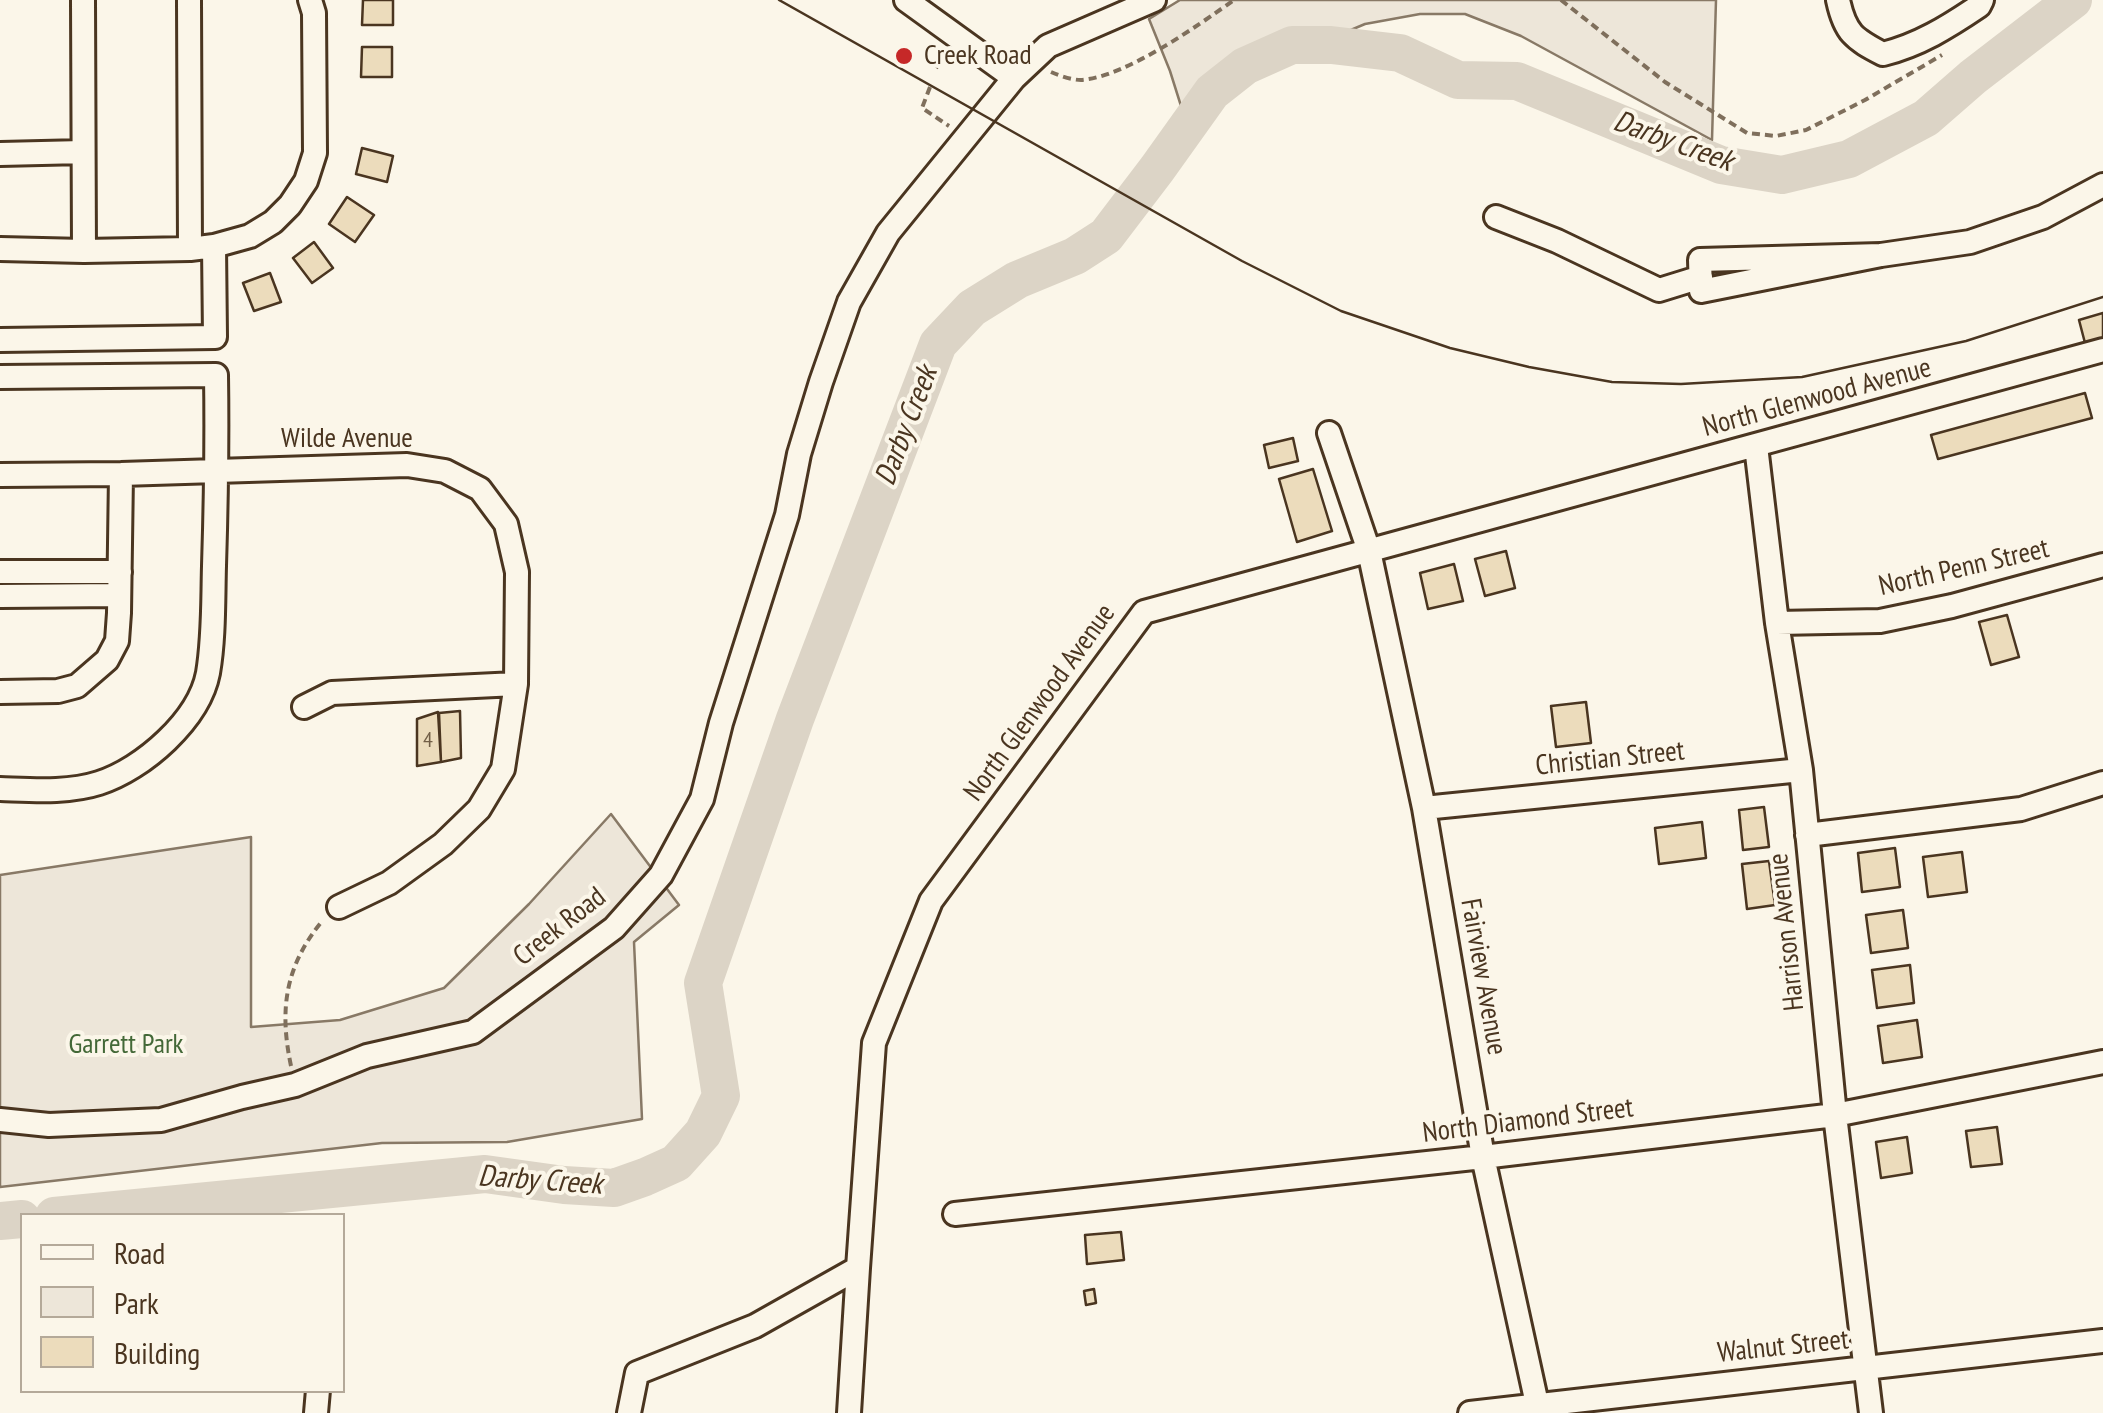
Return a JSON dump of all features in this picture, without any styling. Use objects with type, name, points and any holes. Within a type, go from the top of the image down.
[{"type":"street","points":[[82,0],[84,251]]},
{"type":"street","points":[[188,0],[190,249]]},
{"type":"street","points":[[0,250],[190,249],[250,236],[273,222],[306,180],[315,152],[314,13],[310,0]]},
{"type":"street","points":[[906,0],[1014,78]]},
{"type":"street","name":"Creek Road","points":[[0,1120],[49,1125],[161,1120],[295,1085],[367,1056],[473,1032],[614,928],[661,874],[702,799],[721,723],[787,515],[799,454],[821,382],[849,302],[888,233],[964,136],[1014,78],[1048,46],[1154,0]]},
{"type":"street","points":[[1838,0],[1841,16],[1855,40],[1882,54],[1940,32],[1982,0]]},
{"type":"street","points":[[0,154],[83,152]]},
{"type":"street","points":[[1496,216],[1659,290],[1700,278],[1701,292],[1880,255],[1970,242],[2043,216],[2103,185]]},
{"type":"street","points":[[0,340],[215,337],[214,246]]},
{"type":"street","name":"North Glenwood Avenue","points":[[849,1413],[874,1043],[931,901],[1144,612],[2103,350]]},
{"type":"street","points":[[0,377],[216,375],[217,471],[208,676],[186,718],[153,752],[100,783],[72,789],[0,790]]},
{"type":"street","name":"Fairview Avenue","points":[[1329,433],[1368,551],[1424,808],[1483,1158],[1538,1409]]},
{"type":"street","name":"Harrison Avenue","points":[[1756,446],[1776,622],[1801,770],[1835,1115],[1871,1413]]},
{"type":"street","name":"Wilde Avenue","points":[[0,475],[408,465],[445,471],[480,489],[506,524],[517,572],[516,684],[503,768],[480,809],[444,844],[389,883],[339,906]]},
{"type":"street","points":[[0,692],[58,691],[78,686],[107,660],[117,640],[122,474]]},
{"type":"street","name":"North Penn Street","points":[[1776,622],[1880,620],[1952,606],[2103,565]]},
{"type":"street","points":[[0,572],[120,584]]},
{"type":"street","points":[[0,596],[120,584]]},
{"type":"street","points":[[304,707],[332,694],[516,684]]},
{"type":"street","name":"Christian Street","points":[[1424,808],[1801,770]]},
{"type":"street","points":[[1807,835],[2021,810],[2103,782]]},
{"type":"street","name":"North Diamond Street","points":[[955,1214],[1483,1158],[1835,1115],[2103,1062]]},
{"type":"street","points":[[629,1413],[637,1373],[755,1326],[858,1268]]},
{"type":"street","name":"Walnut Street","points":[[1470,1413],[1538,1409],[2103,1341]]},
{"type":"path","points":[[1034,59],[1054,74],[1078,80],[1116,72],[1234,0]]},
{"type":"path","points":[[1561,0],[1665,82],[1747,133],[1776,136],[1806,130],[1938,58],[1952,46]]},
{"type":"path","points":[[930,87],[922,108],[964,136]]},
{"type":"path","points":[[295,1085],[284,1013],[289,980],[302,947],[339,906]]},
{"type":"green space","points":[[1180,0],[1716,0],[1712,140],[1521,36],[1465,14],[1420,14],[1365,24],[1270,64],[1234,96],[1187,125],[1149,19]]},
{"type":"green space","name":"Garrett Park","points":[[611,814],[679,905],[634,942],[642,1119],[507,1142],[382,1143],[0,1187],[0,875],[251,837],[251,1027],[340,1020],[444,988],[529,904]]},
{"type":"building","points":[[363,0],[393,0],[393,25],[362,25]]},
{"type":"building","points":[[362,47],[392,47],[392,77],[361,77]]},
{"type":"building","points":[[362,148],[393,156],[387,182],[356,174]]},
{"type":"building","points":[[347,197],[374,215],[355,242],[329,224]]},
{"type":"building","points":[[314,242],[333,268],[312,283],[293,258]]},
{"type":"building","points":[[270,273],[281,302],[254,311],[243,283]]},
{"type":"building","points":[[2103,313],[2103,338],[2085,343],[2079,320]]},
{"type":"building","points":[[2085,393],[2092,418],[1938,459],[1931,435]]},
{"type":"building","points":[[1293,438],[1298,461],[1269,468],[1264,445]]},
{"type":"building","points":[[1313,469],[1332,531],[1297,542],[1279,479]]},
{"type":"building","points":[[1506,551],[1515,588],[1485,596],[1475,559]]},
{"type":"building","points":[[1454,564],[1463,601],[1428,609],[1420,573]]},
{"type":"building","points":[[2007,615],[2019,657],[1991,665],[1979,622]]},
{"type":"building","points":[[1586,702],[1591,743],[1556,747],[1551,706]]},
{"type":"building","points":[[460,711],[461,758],[441,762],[439,713]]},
{"type":"building","points":[[438,712],[441,762],[417,766],[417,719]]},
{"type":"building","points":[[1764,807],[1769,847],[1743,850],[1739,810]]},
{"type":"building","points":[[1702,822],[1706,858],[1659,864],[1655,828]]},
{"type":"building","points":[[1895,848],[1900,887],[1862,892],[1858,853]]},
{"type":"building","points":[[1962,852],[1967,892],[1928,897],[1923,857]]},
{"type":"building","points":[[1769,861],[1775,905],[1747,909],[1742,864]]},
{"type":"building","points":[[1903,910],[1908,948],[1871,953],[1866,915]]},
{"type":"building","points":[[1910,965],[1914,1003],[1877,1008],[1872,970]]},
{"type":"building","points":[[1917,1020],[1922,1057],[1883,1063],[1878,1026]]},
{"type":"building","points":[[1997,1127],[2002,1164],[1971,1167],[1966,1131]]},
{"type":"building","points":[[1907,1137],[1912,1173],[1881,1178],[1876,1142]]},
{"type":"building","points":[[1121,1232],[1124,1260],[1087,1264],[1085,1235]]},
{"type":"building","points":[[1094,1289],[1096,1303],[1086,1305],[1084,1291]]},
{"type":"waterway","name":"Darby Creek","points":[[85,1213],[485,1174],[614,1188],[676,1163],[703,1133],[721,1096],[703,983],[795,719],[938,344],[972,308],[1017,280],[1075,256],[1106,236],[1212,92],[1245,66],[1292,45],[1400,53],[1458,80],[1517,81],[1721,165],[1782,175],[1849,159],[1926,118],[2073,0]]},
{"type":"waterway","name":"Darby Creek","points":[[0,1221],[20,1219]]},
{"type":"tram line","points":[[779,0],[1242,261],[1341,311],[1450,348],[1529,367],[1612,382],[1681,384],[1802,377],[1966,341],[2103,297]]},
{"type":"place","name":"Creek Road","points":[[904,56]]}]
